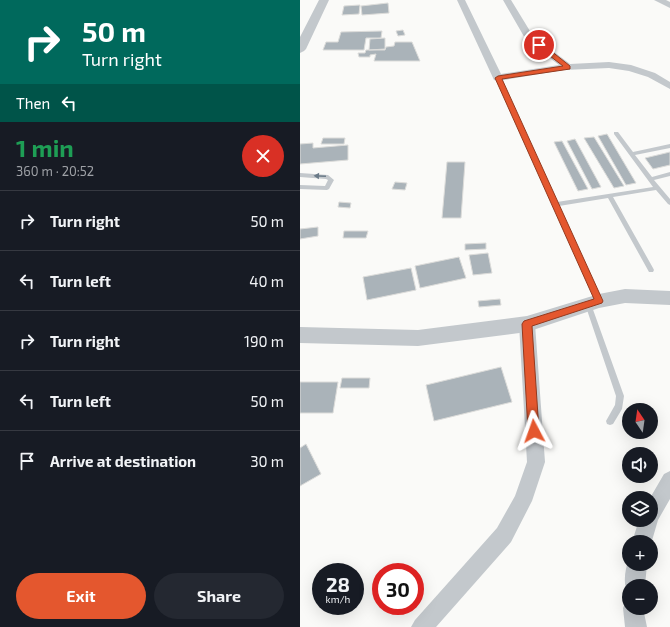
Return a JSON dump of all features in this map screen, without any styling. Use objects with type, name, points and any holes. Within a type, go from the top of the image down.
[{"type":"street","points":[[300,49],[324,0]]},
{"type":"street","points":[[461,0],[498,78],[568,67],[604,65],[628,67],[660,78],[670,86]]},
{"type":"street","points":[[506,0],[529,38],[568,67]]},
{"type":"street","points":[[300,335],[418,338],[527,324],[593,302],[625,296],[670,298]]},
{"type":"street","points":[[422,627],[504,535],[523,501],[536,462],[527,324]]},
{"type":"street","points":[[658,502],[670,480]]},
{"type":"street","points":[[634,615],[636,627]]},
{"type":"lane","points":[[498,78],[555,204],[593,302],[620,396],[619,406],[610,421]]},
{"type":"lane","points":[[616,133],[670,203]]},
{"type":"lane","points":[[631,154],[670,146]]},
{"type":"lane","points":[[650,179],[670,174]]},
{"type":"lane","points":[[300,175],[328,177],[331,180],[327,188],[300,187]]},
{"type":"lane","points":[[555,204],[657,188]]},
{"type":"lane","points":[[609,195],[651,270]]},
{"type":"building","points":[[388,3],[389,13],[362,15],[361,6]]},
{"type":"building","points":[[360,5],[359,14],[342,15],[344,6]]},
{"type":"building","points":[[403,30],[405,35],[398,36],[396,31]]},
{"type":"building","points":[[382,31],[381,38],[366,38],[364,50],[323,50],[326,42],[338,42],[341,32]]},
{"type":"building","points":[[385,38],[385,49],[369,50],[370,39]]},
{"type":"building","points":[[395,42],[412,42],[420,61],[374,61],[376,54],[370,55],[370,57],[359,57],[358,53],[365,53],[366,50],[385,50],[386,47],[394,46]]},
{"type":"building","points":[[607,134],[636,183],[626,185],[598,136]]},
{"type":"building","points":[[594,137],[624,186],[614,188],[584,138]]},
{"type":"building","points":[[323,138],[345,138],[344,144],[321,144]]},
{"type":"building","points":[[575,139],[601,187],[592,189],[567,141]]},
{"type":"building","points":[[562,141],[588,189],[578,191],[554,142]]},
{"type":"building","points":[[313,143],[313,148],[348,145],[348,160],[300,164],[300,144]]},
{"type":"building","points":[[670,152],[670,165],[653,169],[645,158]]},
{"type":"building","points":[[447,162],[465,162],[461,218],[442,218]]},
{"type":"building","points":[[395,182],[407,183],[405,190],[392,189]]},
{"type":"building","points":[[339,202],[351,203],[350,208],[338,207]]},
{"type":"building","points":[[318,227],[318,236],[300,239],[300,229]]},
{"type":"building","points":[[344,231],[368,231],[366,238],[343,238]]},
{"type":"building","points":[[486,243],[486,249],[465,250],[465,244]]},
{"type":"building","points":[[488,253],[492,273],[473,275],[469,255]]},
{"type":"building","points":[[459,257],[466,278],[420,288],[415,266]]},
{"type":"building","points":[[411,268],[416,290],[367,300],[363,277]]},
{"type":"building","points":[[500,299],[501,305],[479,307],[478,301]]},
{"type":"building","points":[[501,367],[512,402],[434,421],[426,385]]},
{"type":"building","points":[[342,378],[370,378],[369,388],[340,388]]},
{"type":"building","points":[[300,382],[338,382],[333,413],[300,413]]},
{"type":"building","points":[[306,444],[321,474],[300,486],[300,448]]},
{"type":"route","points":[[534,431],[527,324],[599,301],[498,78],[568,67],[539,45]]}]
